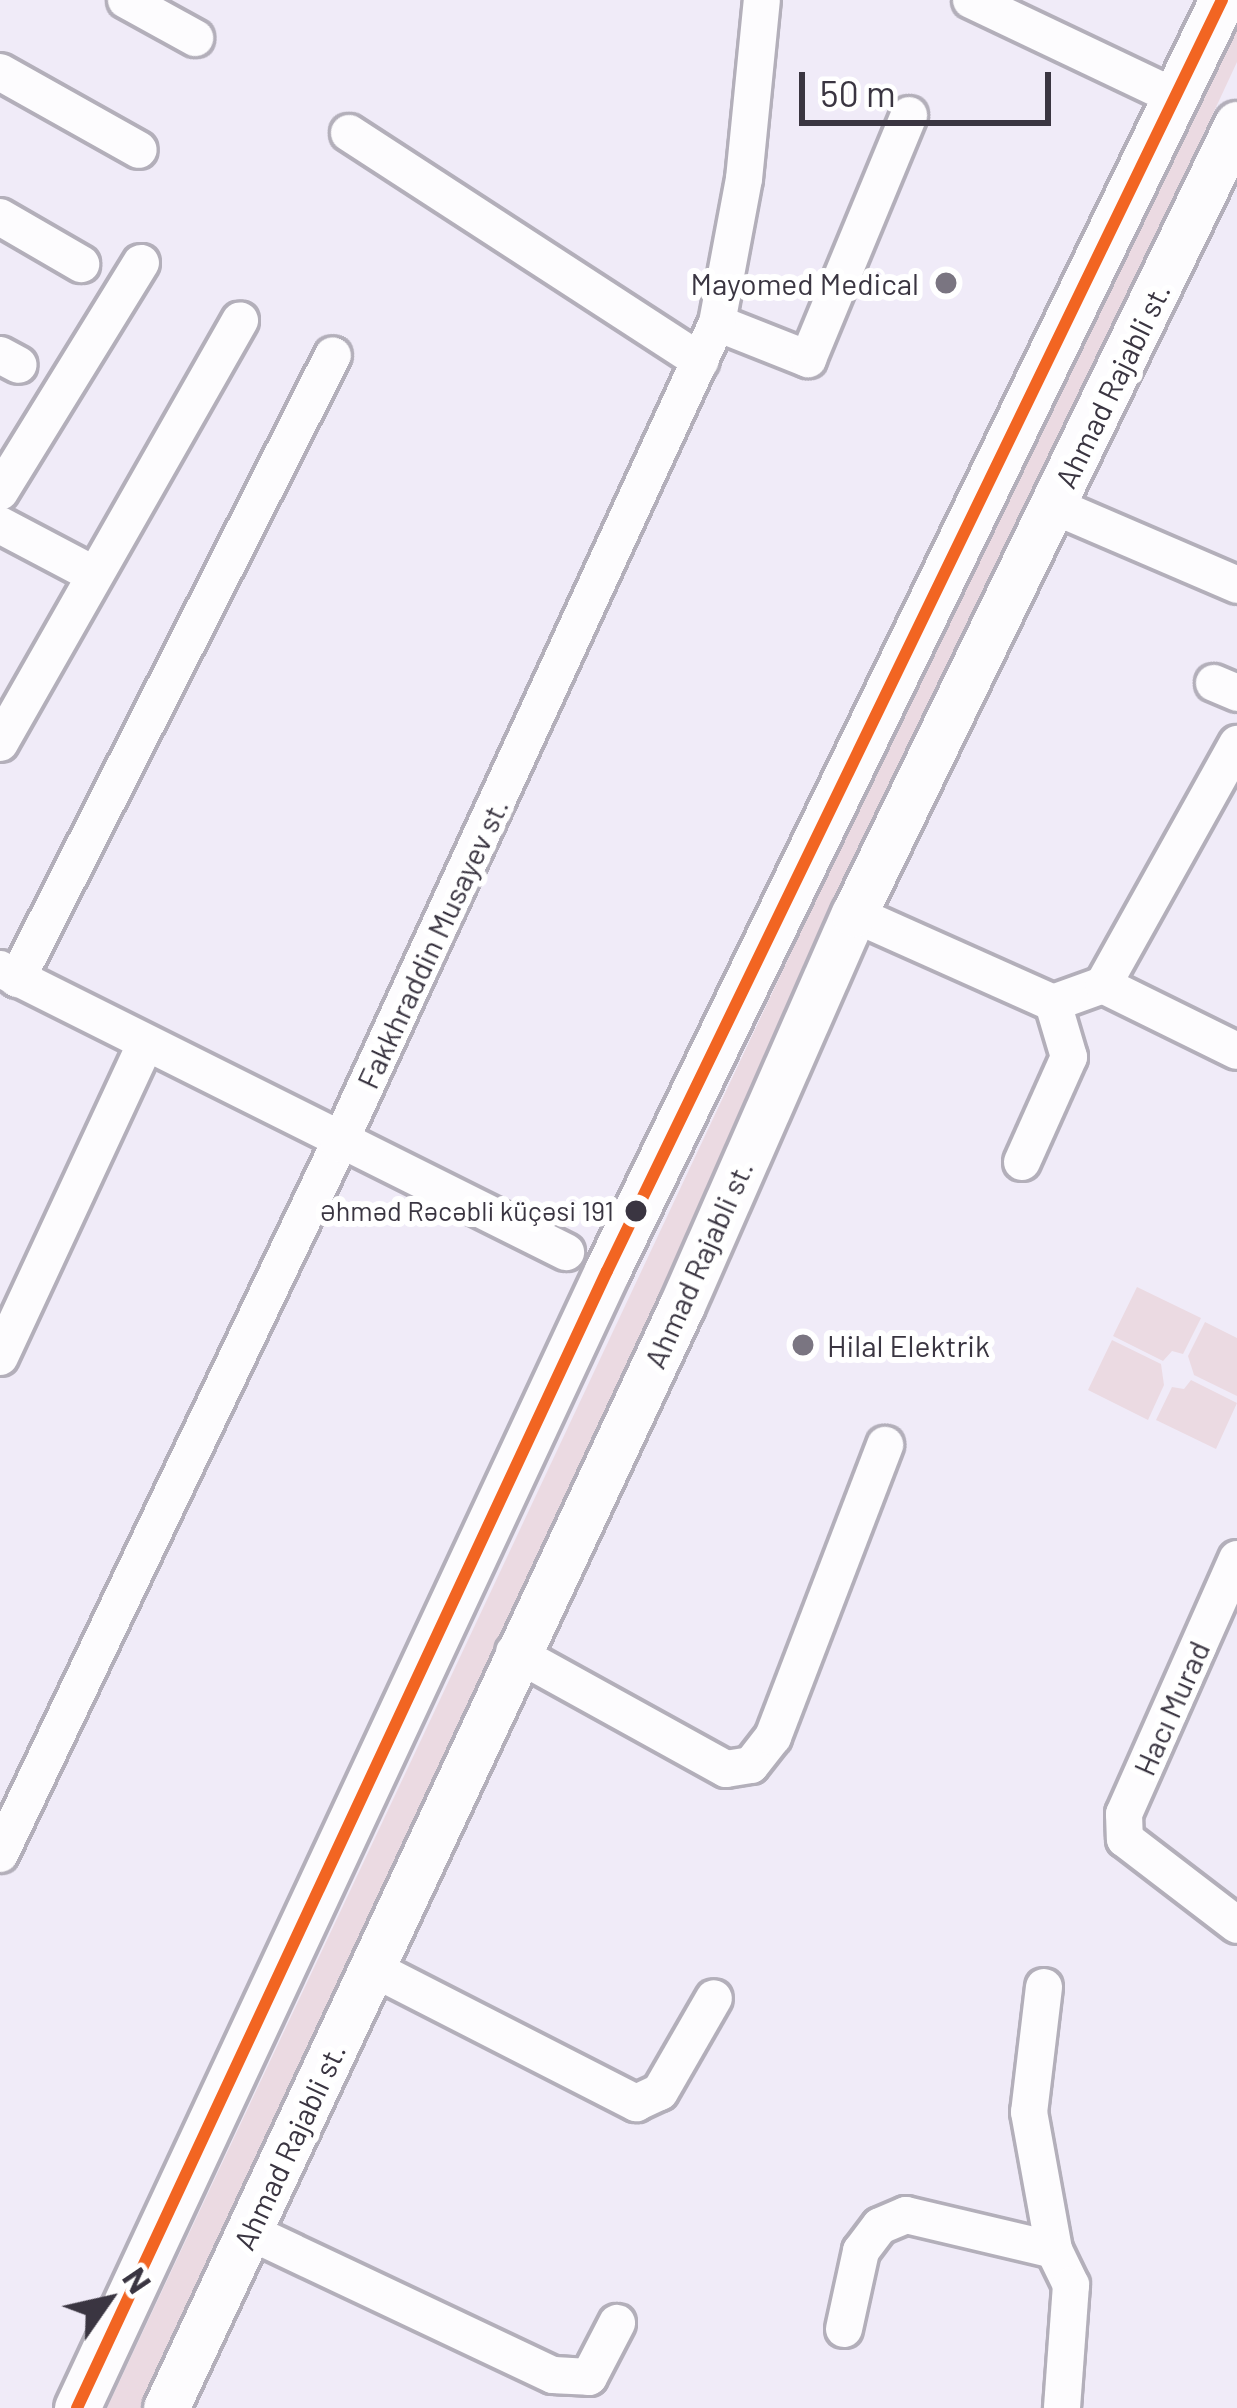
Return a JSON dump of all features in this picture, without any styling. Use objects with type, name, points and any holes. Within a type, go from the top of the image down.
[{"type":"main road","points":[[77,2408],[597,1292],[1222,0]]},
{"type":"main road","name":"Ahmad Rajabli st.","points":[[166,2408],[514,1652],[682,1305],[854,914],[1237,124]]},
{"type":"street","points":[[126,0],[195,38]]},
{"type":"street","name":"Fakkhraddin Musayev st.","points":[[0,1854],[339,1144],[717,322],[744,179],[762,0]]},
{"type":"street","points":[[971,0],[1175,97]]},
{"type":"street","points":[[0,72],[139,150]]},
{"type":"street","points":[[717,322],[808,358],[909,115]]},
{"type":"street","points":[[349,133],[700,361]]},
{"type":"street","points":[[0,217],[81,264]]},
{"type":"street","points":[[0,492],[141,262]]},
{"type":"street","points":[[0,743],[240,320]]},
{"type":"street","points":[[333,355],[9,974],[339,1144],[566,1252]]},
{"type":"street","points":[[1054,506],[1237,585]]},
{"type":"street","points":[[0,525],[93,574]]},
{"type":"street","points":[[854,914],[1053,1003],[1102,985],[1237,744]]},
{"type":"street","points":[[1102,985],[1237,1051]]},
{"type":"street","points":[[1022,1162],[1069,1057],[1053,1003]]},
{"type":"street","points":[[0,1357],[145,1045]]},
{"type":"street","points":[[514,1652],[726,1769],[751,1766],[773,1738],[885,1445]]},
{"type":"street","name":"Hacı Murad","points":[[1237,1559],[1134,1791],[1125,1839],[1237,1925]]},
{"type":"street","points":[[372,1968],[637,2103],[660,2092],[714,1998]]},
{"type":"street","points":[[1044,1987],[1030,2112],[1054,2251],[1071,2285],[1062,2408]]},
{"type":"street","points":[[844,2330],[861,2251],[880,2226],[906,2215],[1054,2251]]},
{"type":"street","points":[[248,2231],[554,2375],[590,2377],[617,2324]]},
{"type":"shaded area","points":[[1237,4],[1237,62],[148,2408],[107,2408]]},
{"type":"shaded area","points":[[1137,1287],[1201,1318],[1183,1354],[1172,1351],[1163,1361],[1113,1336]]},
{"type":"shaded area","points":[[1205,1322],[1237,1338],[1237,1396],[1194,1375],[1188,1356]]},
{"type":"shaded area","points":[[1112,1340],[1161,1364],[1164,1385],[1148,1420],[1088,1390]]},
{"type":"shaded area","points":[[1191,1380],[1237,1403],[1216,1449],[1156,1420],[1172,1387],[1184,1389]]},
{"type":"transit line","points":[[77,2408],[607,1271],[1222,0]]},
{"type":"place","name":"Mayomed Medical","points":[[946,283]]},
{"type":"place","name":"Əhməd Rəcəbli küçəsi 191","points":[[636,1211]]},
{"type":"place","name":"Hilal Elektrik","points":[[803,1345]]}]
